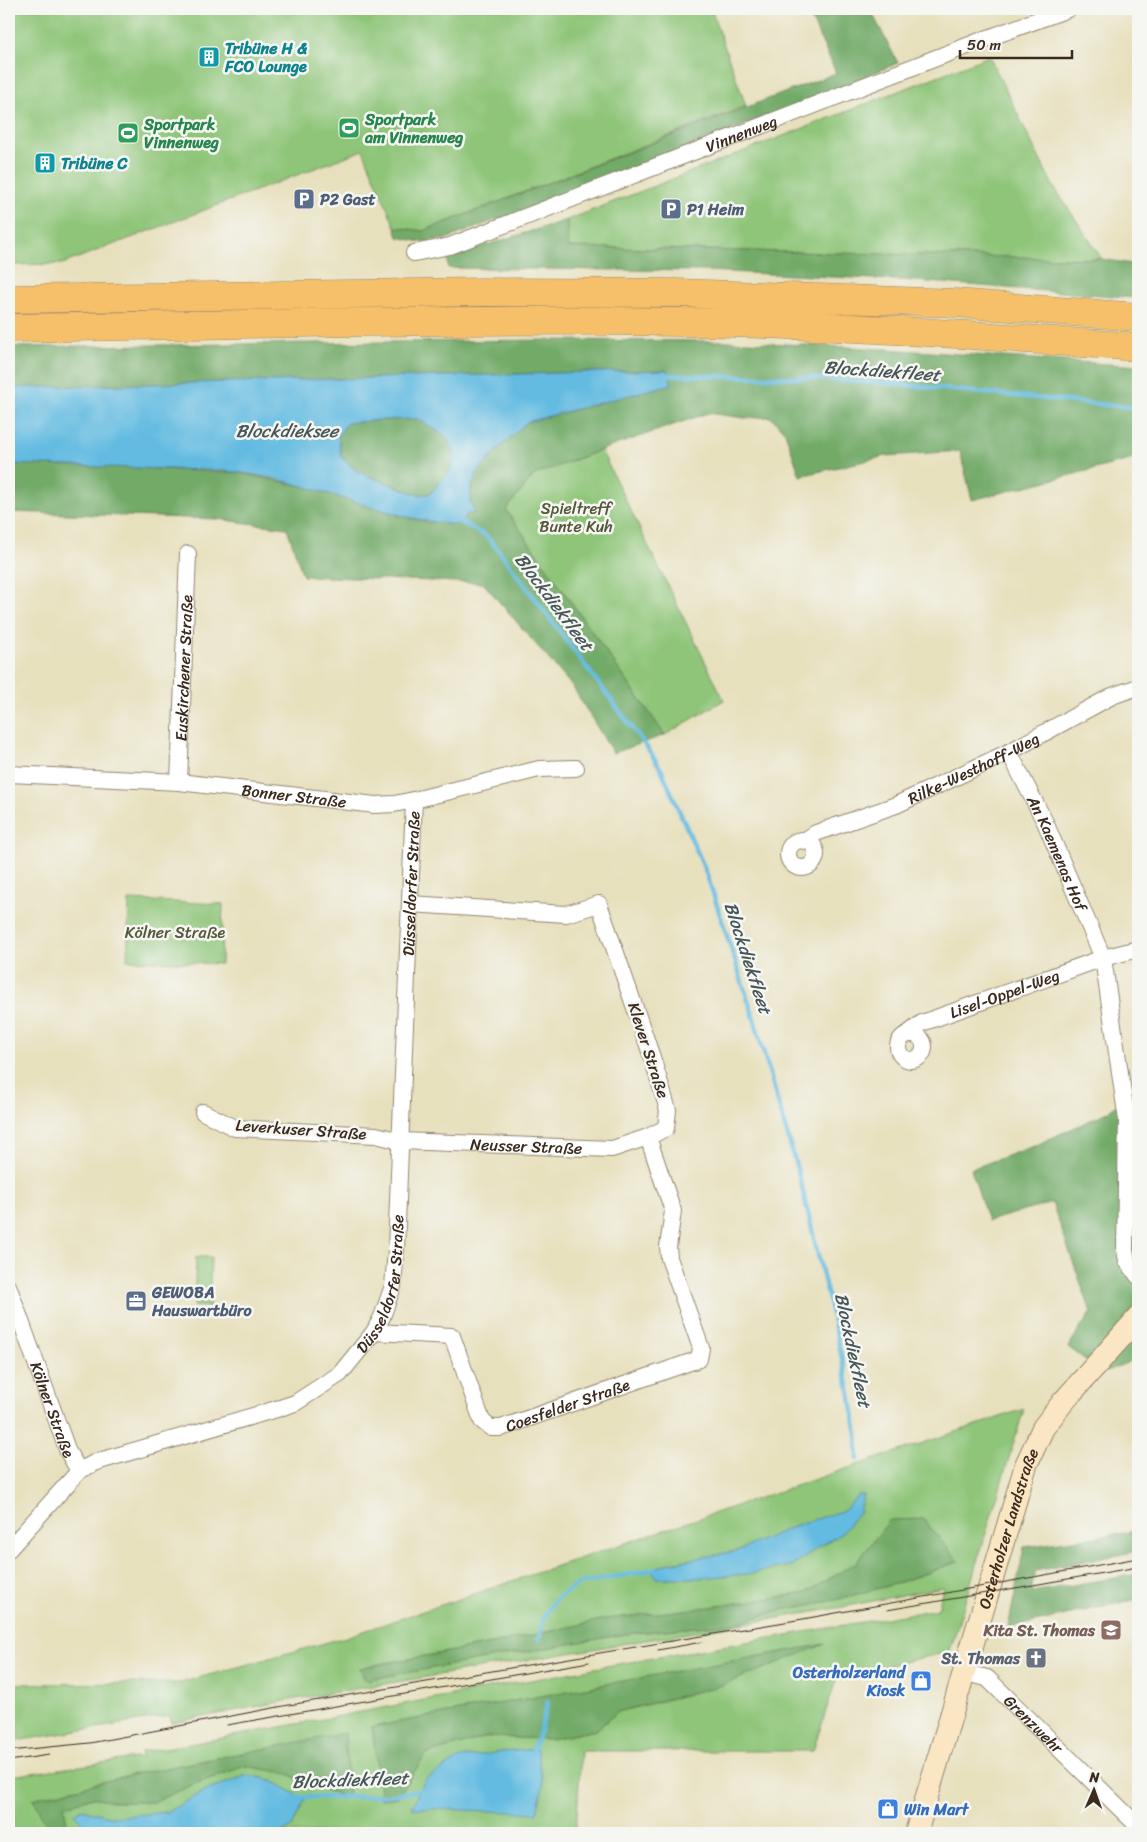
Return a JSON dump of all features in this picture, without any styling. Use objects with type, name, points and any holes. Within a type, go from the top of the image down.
[{"type":"highway","points":[[9,299],[483,292],[676,292],[946,302],[1138,317]]},
{"type":"highway","points":[[9,328],[485,321],[680,322],[876,328],[1138,347]]},
{"type":"main road","name":"Osterholzer Landstraße","points":[[916,1833],[1026,1465],[1043,1428],[1082,1379],[1138,1318]]},
{"type":"street","name":"Vinnenweg","points":[[414,253],[450,246],[980,41],[1068,9]]},
{"type":"street","name":"Euskirchener Straße","points":[[179,782],[188,554]]},
{"type":"street","name":"Rilke-Westhoff-Weg","points":[[804,841],[816,833],[896,805],[1009,752],[1112,696],[1138,687]]},
{"type":"street","name":"An Kaemenas Hof","points":[[1009,752],[1044,822],[1103,958],[1128,1120],[1125,1250],[1128,1261],[1138,1276]]},
{"type":"street","name":"Bonner Straße","points":[[9,774],[179,782],[375,805],[414,800],[539,769],[576,768]]},
{"type":"street","name":"Düsseldorfer Straße","points":[[9,1549],[79,1471],[96,1462],[295,1402],[340,1374],[374,1332],[382,1317],[393,1286],[396,1250],[414,800]]},
{"type":"street","name":"Klever Straße","points":[[410,904],[566,914],[599,904],[652,1057],[668,1110],[666,1128],[648,1137]]},
{"type":"street","points":[[1103,958],[1138,949]]},
{"type":"street","name":"Lisel-Oppel-Weg","points":[[909,1034],[922,1023],[1103,958]]},
{"type":"street","name":"Leverkuser Straße","points":[[203,1112],[234,1128],[376,1134],[400,1141]]},
{"type":"street","name":"Neusser Straße","points":[[400,1141],[612,1149],[648,1137]]},
{"type":"street","name":"Coesfelder Straße","points":[[374,1332],[452,1336],[482,1421],[491,1428],[501,1428],[699,1359],[701,1348],[669,1258],[668,1247],[673,1211],[648,1137]]},
{"type":"street","name":"Kölner Straße","points":[[9,1288],[68,1452],[79,1471]]},
{"type":"street","name":"Grenzwehr","points":[[965,1672],[987,1678],[1138,1826]]},
{"type":"green space","name":"Sportpark am Vinnenweg","points":[[9,9],[711,9],[746,106],[423,231],[395,227],[363,150],[62,264],[9,265]]},
{"type":"green space","points":[[807,9],[870,9],[898,63],[781,111],[446,239],[421,242],[398,237],[395,227],[423,231],[836,73]]},
{"type":"green space","points":[[989,56],[1052,184],[1102,259],[567,247],[567,220]]},
{"type":"green space","points":[[567,220],[568,247],[1102,259],[1138,265],[1138,298],[916,281],[706,271],[448,268],[448,257]]},
{"type":"green space","points":[[540,340],[727,341],[885,349],[1138,366],[1138,458],[972,500],[960,451],[886,456],[800,476],[785,432],[771,417],[745,418],[708,413],[534,475],[506,510],[665,735],[613,753],[572,686],[483,583],[303,576],[287,528],[216,519],[9,512],[9,464],[81,465],[241,473],[311,488],[404,517],[431,523],[470,502],[471,488],[478,472],[501,446],[527,422],[672,384],[667,370],[9,388],[9,347]]},
{"type":"green space","points":[[418,419],[445,436],[455,453],[450,471],[430,494],[419,495],[358,472],[341,457],[338,436],[347,423]]},
{"type":"green space","name":"Spieltreff Bunte Kuh","points":[[601,450],[724,700],[665,735],[506,510],[534,475]]},
{"type":"green space","name":"Kölner Straße","points":[[129,900],[223,904],[221,964],[127,960]]},
{"type":"green space","points":[[1138,1088],[1138,1358],[1103,1373],[1068,1347],[1091,1312],[1052,1203],[988,1221],[971,1169],[1034,1146],[1108,1112]]},
{"type":"green space","points":[[196,1257],[211,1257],[209,1307],[194,1306]]},
{"type":"green space","points":[[1024,1409],[948,1657],[939,1654],[837,1677],[813,1751],[581,1751],[576,1833],[9,1833],[9,1771],[11,1776],[142,1757],[141,1752],[595,1668],[938,1609],[943,1587],[843,1607],[290,1700],[172,1723],[170,1716],[9,1742],[9,1684],[180,1683],[346,1637]],"holes":[[[890,1520],[958,1562],[895,1584],[835,1600],[777,1611],[737,1623],[626,1634],[365,1680],[360,1668],[497,1643],[606,1619],[711,1607],[806,1593],[857,1562]],[[822,1645],[692,1693],[617,1712],[596,1730],[551,1739],[487,1737],[426,1754],[372,1727]],[[242,1753],[349,1798],[308,1784],[286,1773],[245,1766],[197,1783],[153,1802],[118,1802],[93,1797],[64,1806],[33,1799],[130,1775]]]},
{"type":"green space","points":[[923,1519],[959,1561],[895,1584],[835,1600],[777,1611],[737,1623],[626,1634],[365,1680],[360,1668],[497,1643],[606,1619],[711,1607],[806,1593],[857,1562],[890,1520]]},
{"type":"green space","points":[[1138,1531],[1138,1551],[1035,1571],[1031,1592],[1138,1574],[1138,1599],[1008,1628],[1024,1547]]},
{"type":"green space","points":[[825,1644],[723,1685],[617,1712],[596,1730],[551,1739],[487,1737],[426,1754],[398,1797],[381,1799],[372,1727]]},
{"type":"green space","points":[[345,1733],[349,1798],[308,1784],[286,1773],[245,1766],[197,1783],[153,1802],[118,1802],[93,1797],[64,1806],[68,1832],[49,1830],[33,1799],[130,1775]]},
{"type":"water","name":"Blockdieksee","points":[[667,370],[672,384],[527,422],[501,446],[478,472],[471,488],[470,502],[475,513],[467,514],[458,525],[403,516],[296,484],[232,472],[9,464],[9,388]],"holes":[[[418,419],[445,436],[455,453],[450,471],[430,494],[418,495],[358,472],[341,457],[338,436],[347,423]]]},
{"type":"water","points":[[858,1495],[863,1495],[859,1512],[842,1533],[794,1565],[749,1574],[700,1578],[657,1578],[651,1570],[670,1563],[737,1551],[797,1525],[845,1510]]},
{"type":"water","points":[[537,1749],[543,1786],[537,1813],[411,1808],[425,1780],[460,1758]]},
{"type":"water","points":[[247,1775],[268,1779],[305,1799],[292,1827],[282,1833],[94,1833],[74,1814],[82,1809],[113,1817],[167,1812],[201,1793]]},
{"type":"waterway","name":"Blockdiekfleet","points":[[664,375],[809,378],[884,383],[1138,408]]},
{"type":"waterway","name":"Blockdiekfleet","points":[[457,520],[486,536],[500,552],[648,749],[661,769],[706,872],[753,1015],[800,1179],[850,1394],[857,1434],[858,1459]]},
{"type":"waterway","name":"Blockdiekfleet","points":[[539,1640],[543,1618],[557,1598],[578,1584],[656,1569]]},
{"type":"waterway","name":"Blockdiekfleet","points":[[531,1755],[548,1702]]},
{"type":"waterway","name":"Blockdiekfleet","points":[[297,1797],[378,1796],[424,1789]]},
{"type":"tram line","points":[[9,1751],[90,1743],[289,1705],[803,1619],[1138,1558]]},
{"type":"tram line","points":[[887,1610],[1138,1567]]},
{"type":"tram line","points":[[658,1650],[702,1642]]},
{"type":"tram line","points":[[227,1725],[589,1662]]},
{"type":"tram line","points":[[9,1761],[49,1755]]},
{"type":"place","name":"Tribüne H & FCO Lounge","points":[[209,57]]},
{"type":"place","name":"Sportpark am Vinnenweg","points":[[349,128]]},
{"type":"place","name":"Sportpark Vinnenweg","points":[[128,133]]},
{"type":"place","name":"Tribüne C","points":[[45,163]]},
{"type":"place","name":"P2 Gast","points":[[304,199]]},
{"type":"place","name":"P1 Heim","points":[[671,209]]},
{"type":"place","name":"GEWOBA Hauswartbüro","points":[[136,1301]]},
{"type":"place","name":"Kita St. Thomas","points":[[1111,1630]]},
{"type":"place","name":"St. Thomas","points":[[1036,1658]]},
{"type":"place","name":"Osterholzerland Kiosk","points":[[921,1681]]},
{"type":"place","name":"Win Mart","points":[[888,1809]]}]
